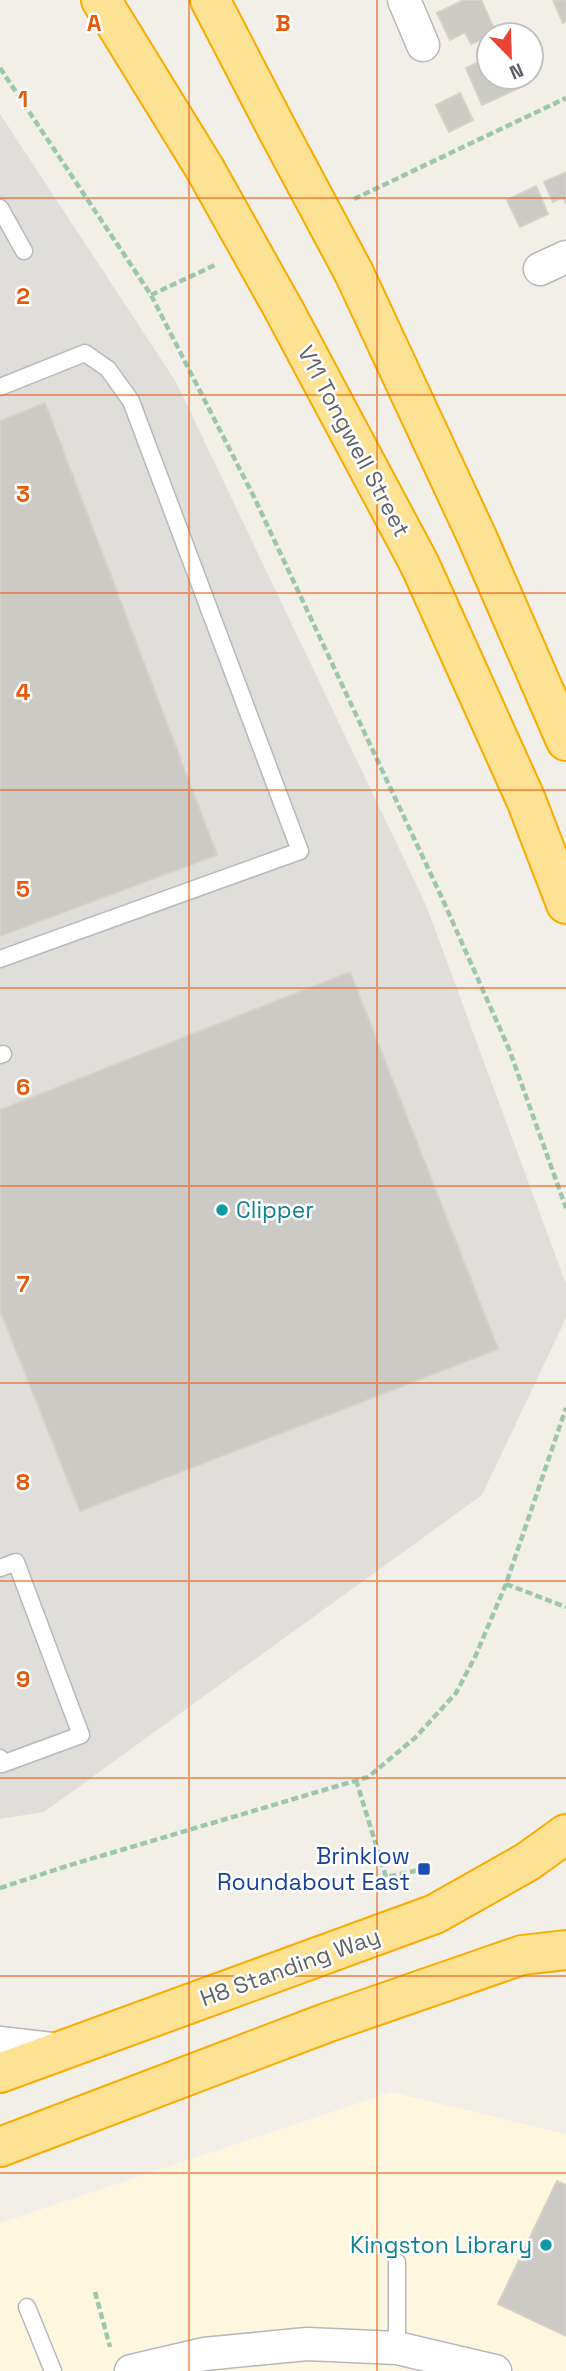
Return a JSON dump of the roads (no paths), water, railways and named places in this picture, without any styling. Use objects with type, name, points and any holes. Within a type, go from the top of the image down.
[{"type":"highway","name":"V11 Tongwell Street","points":[[101,0],[205,169],[284,310],[420,565],[526,800],[566,904]]},
{"type":"highway","points":[[210,0],[354,273],[477,537],[566,740]]},
{"type":"highway","name":"H8 Standing Way","points":[[0,2073],[435,1914],[527,1862],[566,1835]]},
{"type":"highway","points":[[0,2147],[326,2023],[522,1955],[566,1950]]},
{"type":"street","points":[[404,0],[423,46]]},
{"type":"street","points":[[0,2043],[62,2050]]},
{"type":"street","points":[[122,2365],[307,2344],[397,2348],[495,2371]]},
{"type":"lane","points":[[0,208],[24,251]]},
{"type":"lane","points":[[0,387],[86,353],[108,369],[131,401],[300,851],[0,959]]},
{"type":"lane","points":[[0,1568],[16,1562],[81,1735],[2,1764],[0,1758]]},
{"type":"lane","points":[[397,2262],[397,2348]]},
{"type":"lane","points":[[27,2307],[53,2371]]},
{"type":"place","name":"Clipper","points":[[222,1210]]},
{"type":"place","name":"Brinklow Roundabout East","points":[[424,1869]]},
{"type":"place","name":"Kingston Library","points":[[546,2245]]}]
